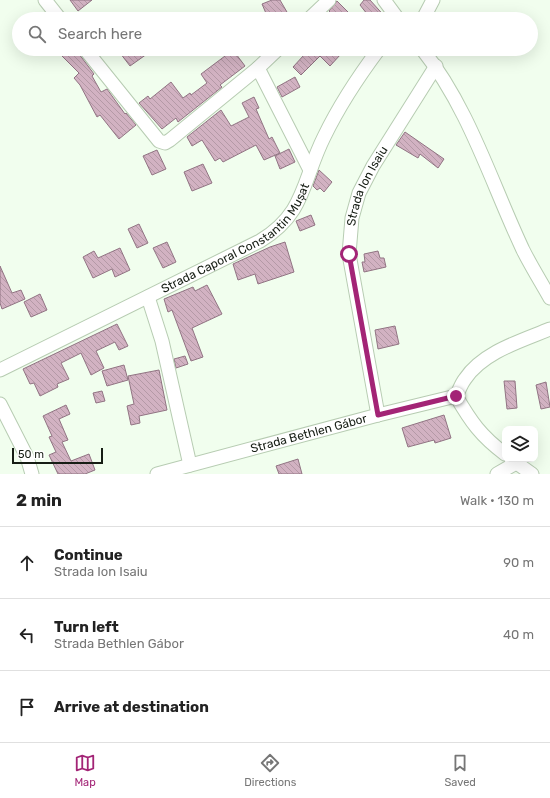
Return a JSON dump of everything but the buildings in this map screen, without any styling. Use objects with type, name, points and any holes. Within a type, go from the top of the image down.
[{"type":"street","points":[[45,0],[54,12]]},
{"type":"street","points":[[316,12],[329,0]]},
{"type":"street","points":[[384,0],[393,12]]},
{"type":"street","points":[[427,12],[433,0]]},
{"type":"street","points":[[91,56],[159,141],[165,143],[258,68],[271,56]]},
{"type":"street","name":"Strada Caporal Constantin Mușat","points":[[0,370],[148,297],[276,231],[292,214],[303,192],[323,138],[344,100],[373,56]]},
{"type":"street","points":[[428,56],[436,66],[457,100],[524,251],[550,298]]},
{"type":"street","name":"Strada Ion Isaiu","points":[[378,415],[349,254],[352,218],[359,193],[373,166],[436,66]]},
{"type":"street","name":"Strada Caporal Constantin Mușat","points":[[258,68],[310,170]]},
{"type":"street","name":"Strada Caporal Constantin Mușat","points":[[148,297],[162,341],[190,464]]},
{"type":"street","points":[[502,452],[485,439],[470,421],[456,396],[465,379],[481,362],[513,344],[550,329]]},
{"type":"street","name":"Strada Bethlen Gábor","points":[[157,474],[190,464],[456,396]]},
{"type":"street","points":[[0,404],[27,457],[32,474]]},
{"type":"street","points":[[497,474],[512,462]]},
{"type":"street","points":[[514,462],[532,474]]},
{"type":"route","points":[[349,254],[378,415],[456,396]]}]
